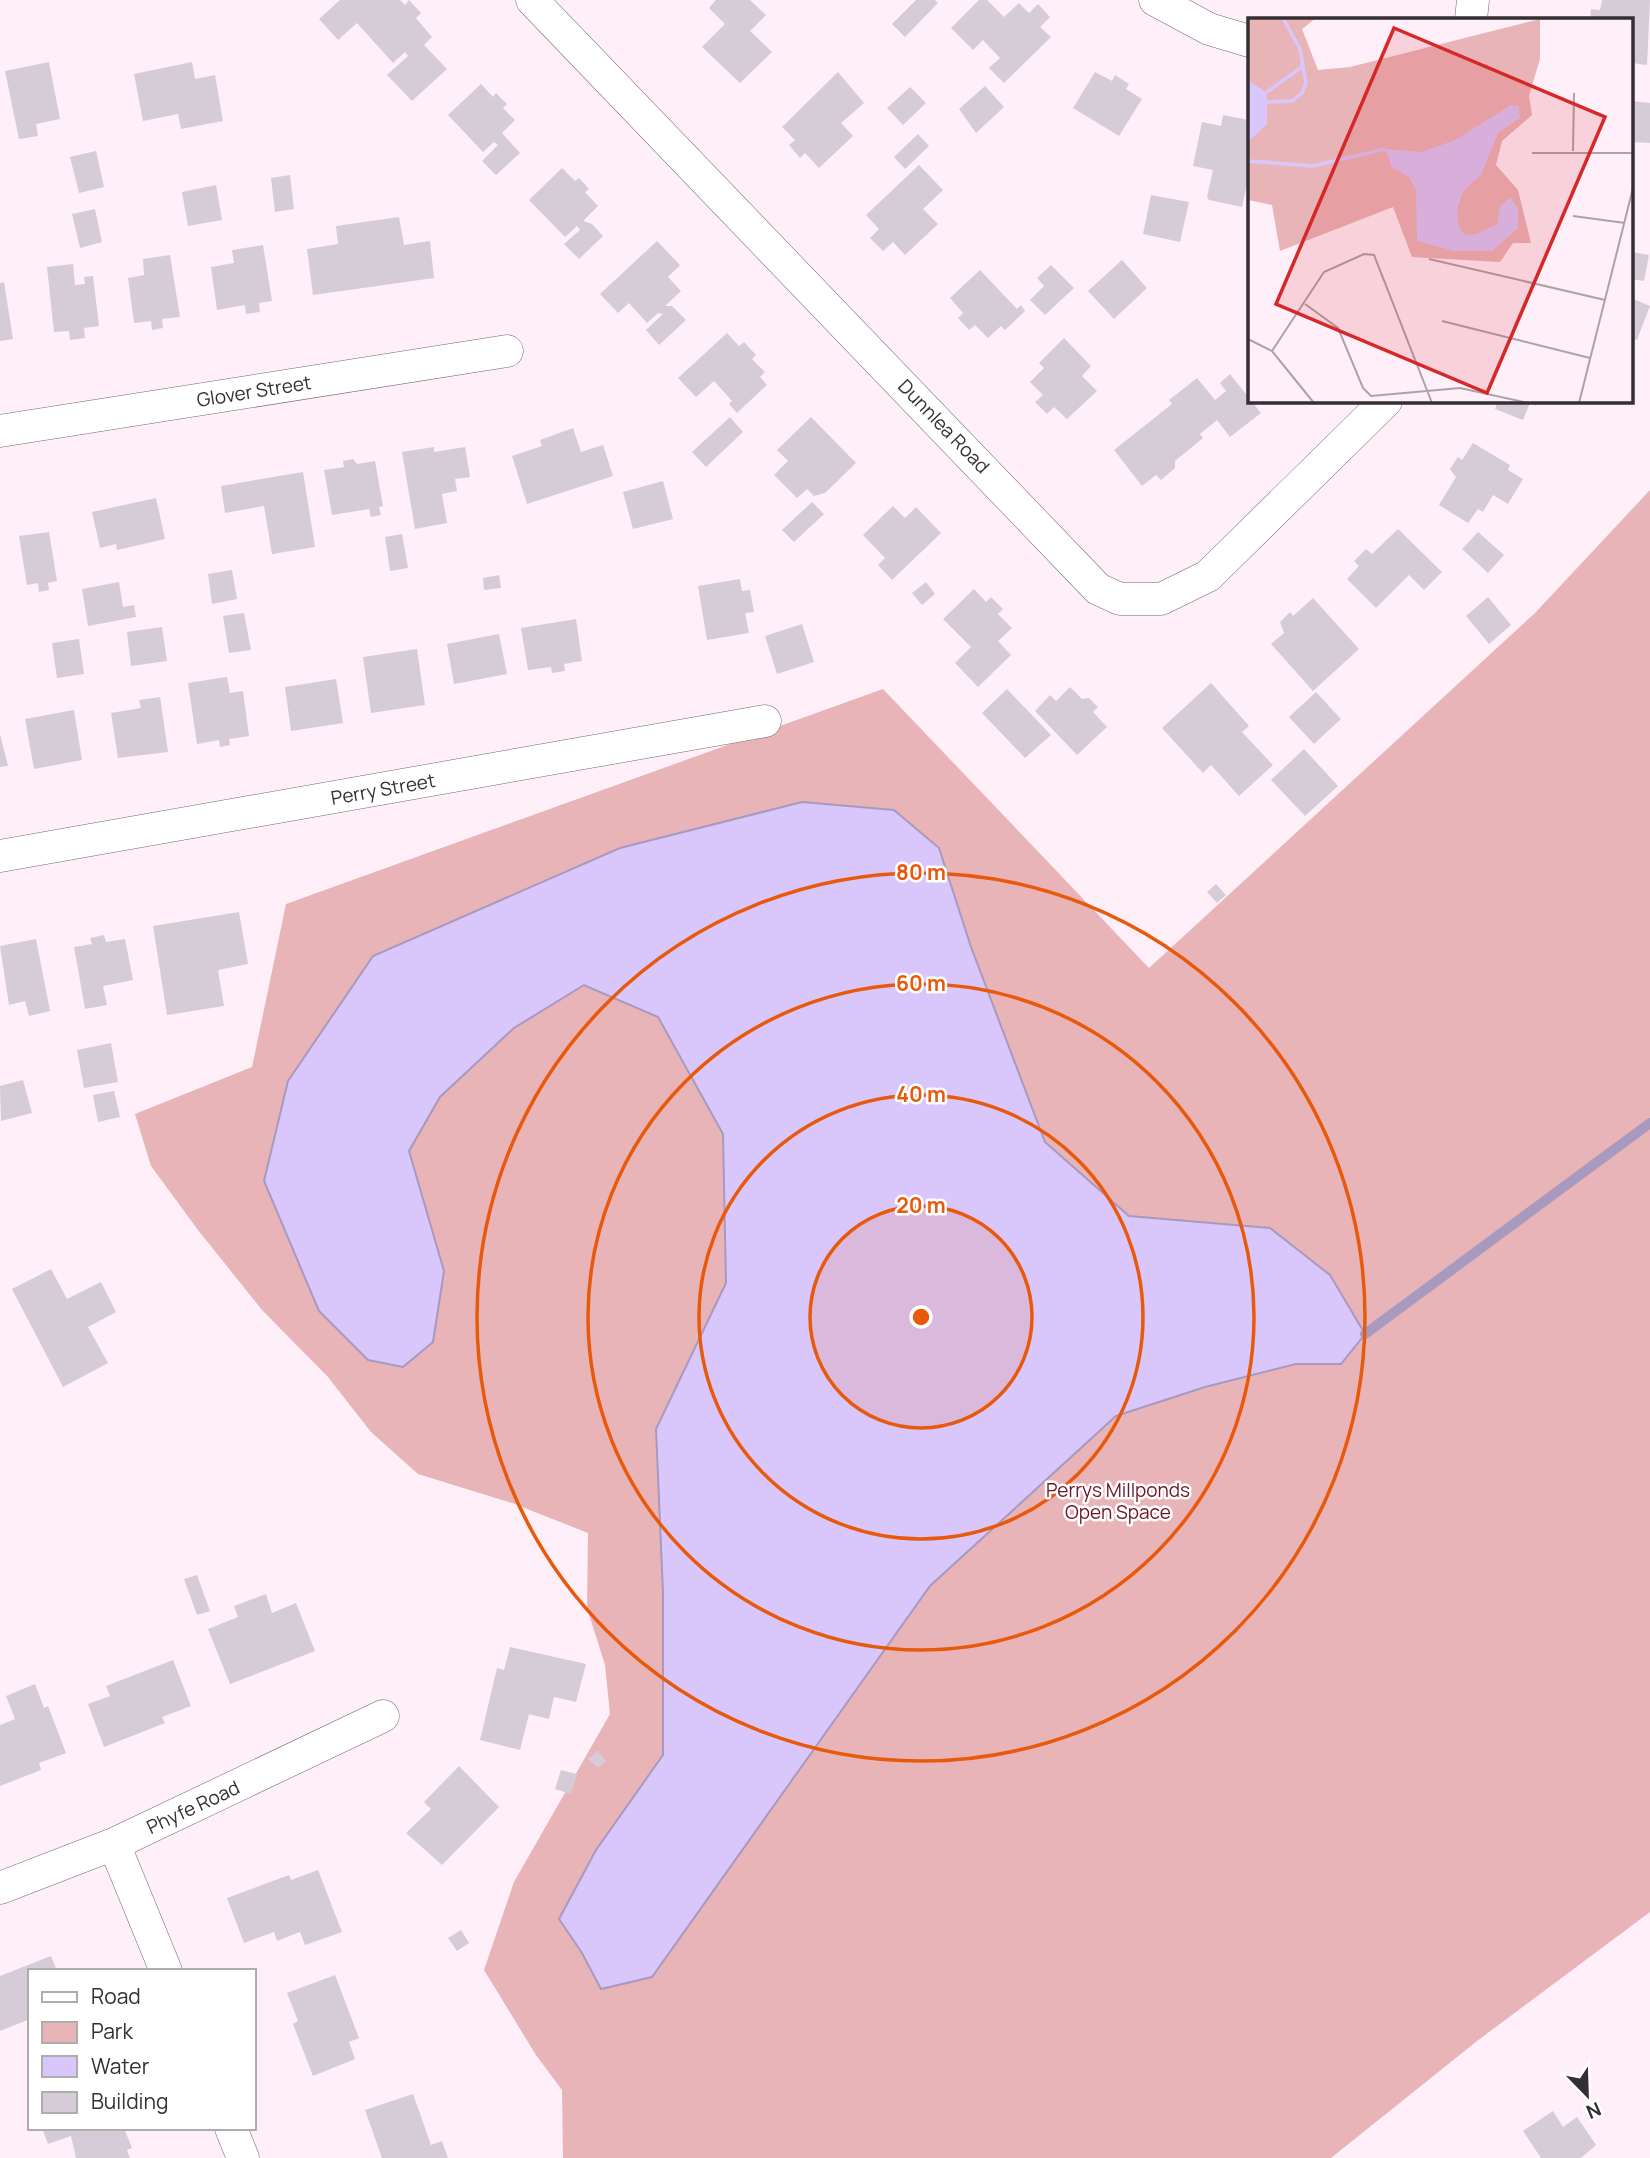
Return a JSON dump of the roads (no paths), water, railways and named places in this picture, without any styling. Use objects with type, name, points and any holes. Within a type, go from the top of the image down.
[{"type":"street","name":"Dunnlea Road","points":[[533,0],[1091,581],[1109,596],[1139,601],[1161,599],[1208,576],[1385,402]]},
{"type":"street","points":[[1155,0],[1209,29],[1248,41]]},
{"type":"street","points":[[1471,18],[1474,0]]},
{"type":"street","name":"Glover Street","points":[[0,431],[507,351]]},
{"type":"street","name":"Perry Street","points":[[0,856],[765,721]]},
{"type":"street","name":"Phyfe Road","points":[[0,1888],[114,1844],[383,1716]]},
{"type":"street","points":[[114,1844],[165,1969]]},
{"type":"street","points":[[232,2130],[243,2158]]},
{"type":"water","points":[[802,802],[894,810],[939,848],[971,947],[1045,1142],[1129,1216],[1270,1228],[1330,1275],[1365,1334],[1341,1364],[1296,1364],[1205,1387],[1116,1416],[930,1586],[652,1977],[601,1989],[582,1953],[559,1919],[596,1850],[663,1755],[663,1593],[656,1429],[726,1283],[723,1134],[658,1017],[584,985],[514,1028],[440,1097],[409,1151],[444,1271],[433,1342],[403,1367],[368,1360],[319,1311],[264,1181],[288,1081],[373,956],[620,848]]},
{"type":"waterway","points":[[1365,1334],[1650,1123]]},
{"type":"park label","name":"Perrys Millponds Open Space","points":[[1118,1501]]}]
